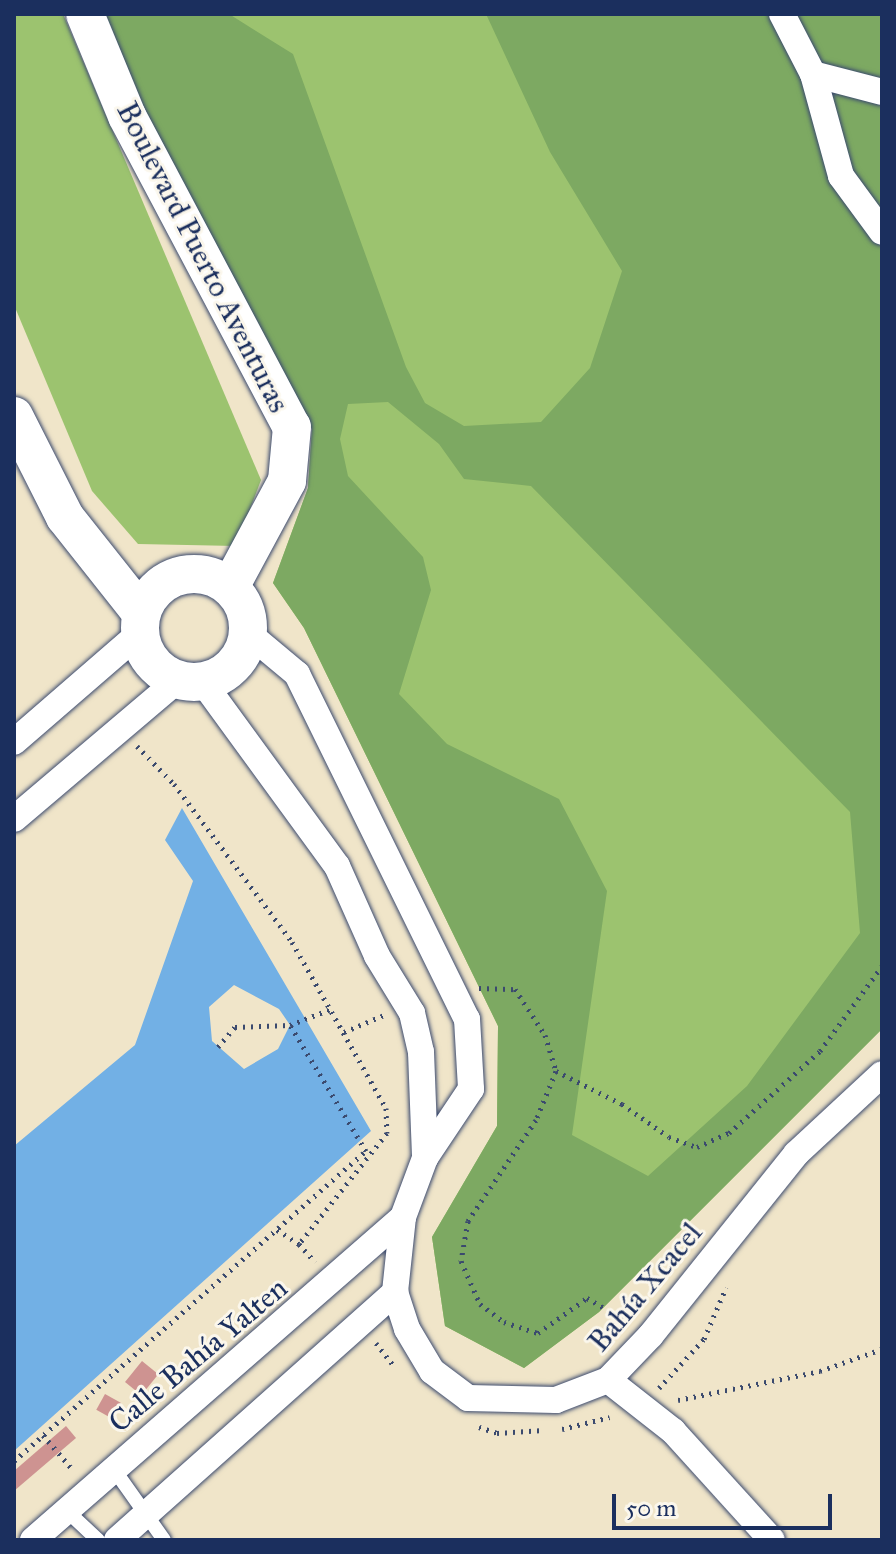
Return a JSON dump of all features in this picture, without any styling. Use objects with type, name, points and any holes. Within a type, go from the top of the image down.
[{"type":"street","name":"Boulevard Puerto Aventuras","points":[[85,14],[127,116],[292,427],[287,481],[230,587]]},
{"type":"street","points":[[782,14],[813,74],[841,176],[882,232]]},
{"type":"street","points":[[813,74],[882,92]]},
{"type":"street","points":[[14,416],[65,517],[140,623],[152,663],[190,680],[337,866],[377,956],[412,1013],[421,1052],[425,1158]]},
{"type":"street","points":[[14,742],[140,623],[162,584],[179,576],[197,574],[230,587],[247,616],[248,633],[233,665],[190,680],[70,768],[14,819]]},
{"type":"street","points":[[248,633],[297,674],[467,1019],[471,1089],[425,1158]]},
{"type":"street","name":"Bahía Xcacel","points":[[425,1158],[403,1217],[395,1292],[407,1329],[432,1371],[468,1398],[556,1400],[608,1380],[651,1335],[796,1154],[882,1074]]},
{"type":"street","name":"Calle Bahía Yalten","points":[[33,1540],[113,1468],[333,1283],[403,1217]]},
{"type":"street","points":[[117,1540],[395,1292]]},
{"type":"street","points":[[608,1380],[673,1431],[772,1540]]},
{"type":"lane","points":[[113,1468],[164,1540]]},
{"type":"lane","points":[[66,1510],[98,1540]]},
{"type":"path","points":[[123,731],[174,784],[274,918],[331,1009],[386,1108],[387,1133],[299,1244],[273,1227]]},
{"type":"path","points":[[556,1071],[622,1104],[669,1137],[697,1147],[738,1125],[820,1051],[882,966]]},
{"type":"path","points":[[456,997],[472,988],[515,989],[545,1035],[556,1071],[536,1120],[468,1221],[461,1261],[480,1304],[504,1322],[538,1333],[587,1298],[651,1335]]},
{"type":"path","points":[[218,1047],[235,1027],[290,1025],[331,1009]]},
{"type":"path","points":[[344,1032],[382,1015],[412,1013]]},
{"type":"path","points":[[14,1461],[273,1227],[366,1151],[290,1025]]},
{"type":"path","points":[[642,1408],[871,1356],[882,1349]]},
{"type":"path","points":[[871,1356],[882,1358]]},
{"type":"path","points":[[43,1435],[90,1488]]},
{"type":"green space","points":[[14,14],[63,14],[261,480],[236,546],[138,544],[92,491],[14,305]]},
{"type":"green space","points":[[102,14],[540,14],[882,677],[882,1029],[599,1312],[524,1368],[445,1326],[432,1237],[497,1126],[498,1026],[304,628],[273,583],[308,488],[312,429],[132,91]]},
{"type":"green space","points":[[102,14],[229,14],[293,54],[406,367],[425,403],[464,426],[541,422],[590,368],[622,271],[550,152],[486,14],[882,14],[882,1029],[599,1312],[524,1368],[445,1326],[432,1237],[497,1126],[498,1026],[304,628],[273,583],[308,488],[312,429],[132,91]],"holes":[[[388,402],[439,444],[464,479],[531,486],[850,812],[860,933],[747,1086],[648,1176],[572,1135],[607,891],[559,799],[447,744],[399,694],[431,590],[423,557],[348,476],[340,439],[348,404]]]},
{"type":"water","points":[[182,808],[371,1131],[14,1451],[14,1146],[135,1045],[193,881],[165,840]],"holes":[[[234,985],[279,1009],[290,1025],[278,1049],[244,1069],[212,1041],[209,1007]]]},
{"type":"building","points":[[142,1361],[158,1374],[141,1395],[125,1382]]},
{"type":"building","points":[[105,1394],[121,1403],[112,1418],[96,1410]]},
{"type":"building","points":[[66,1426],[76,1438],[14,1491],[14,1471]]}]
